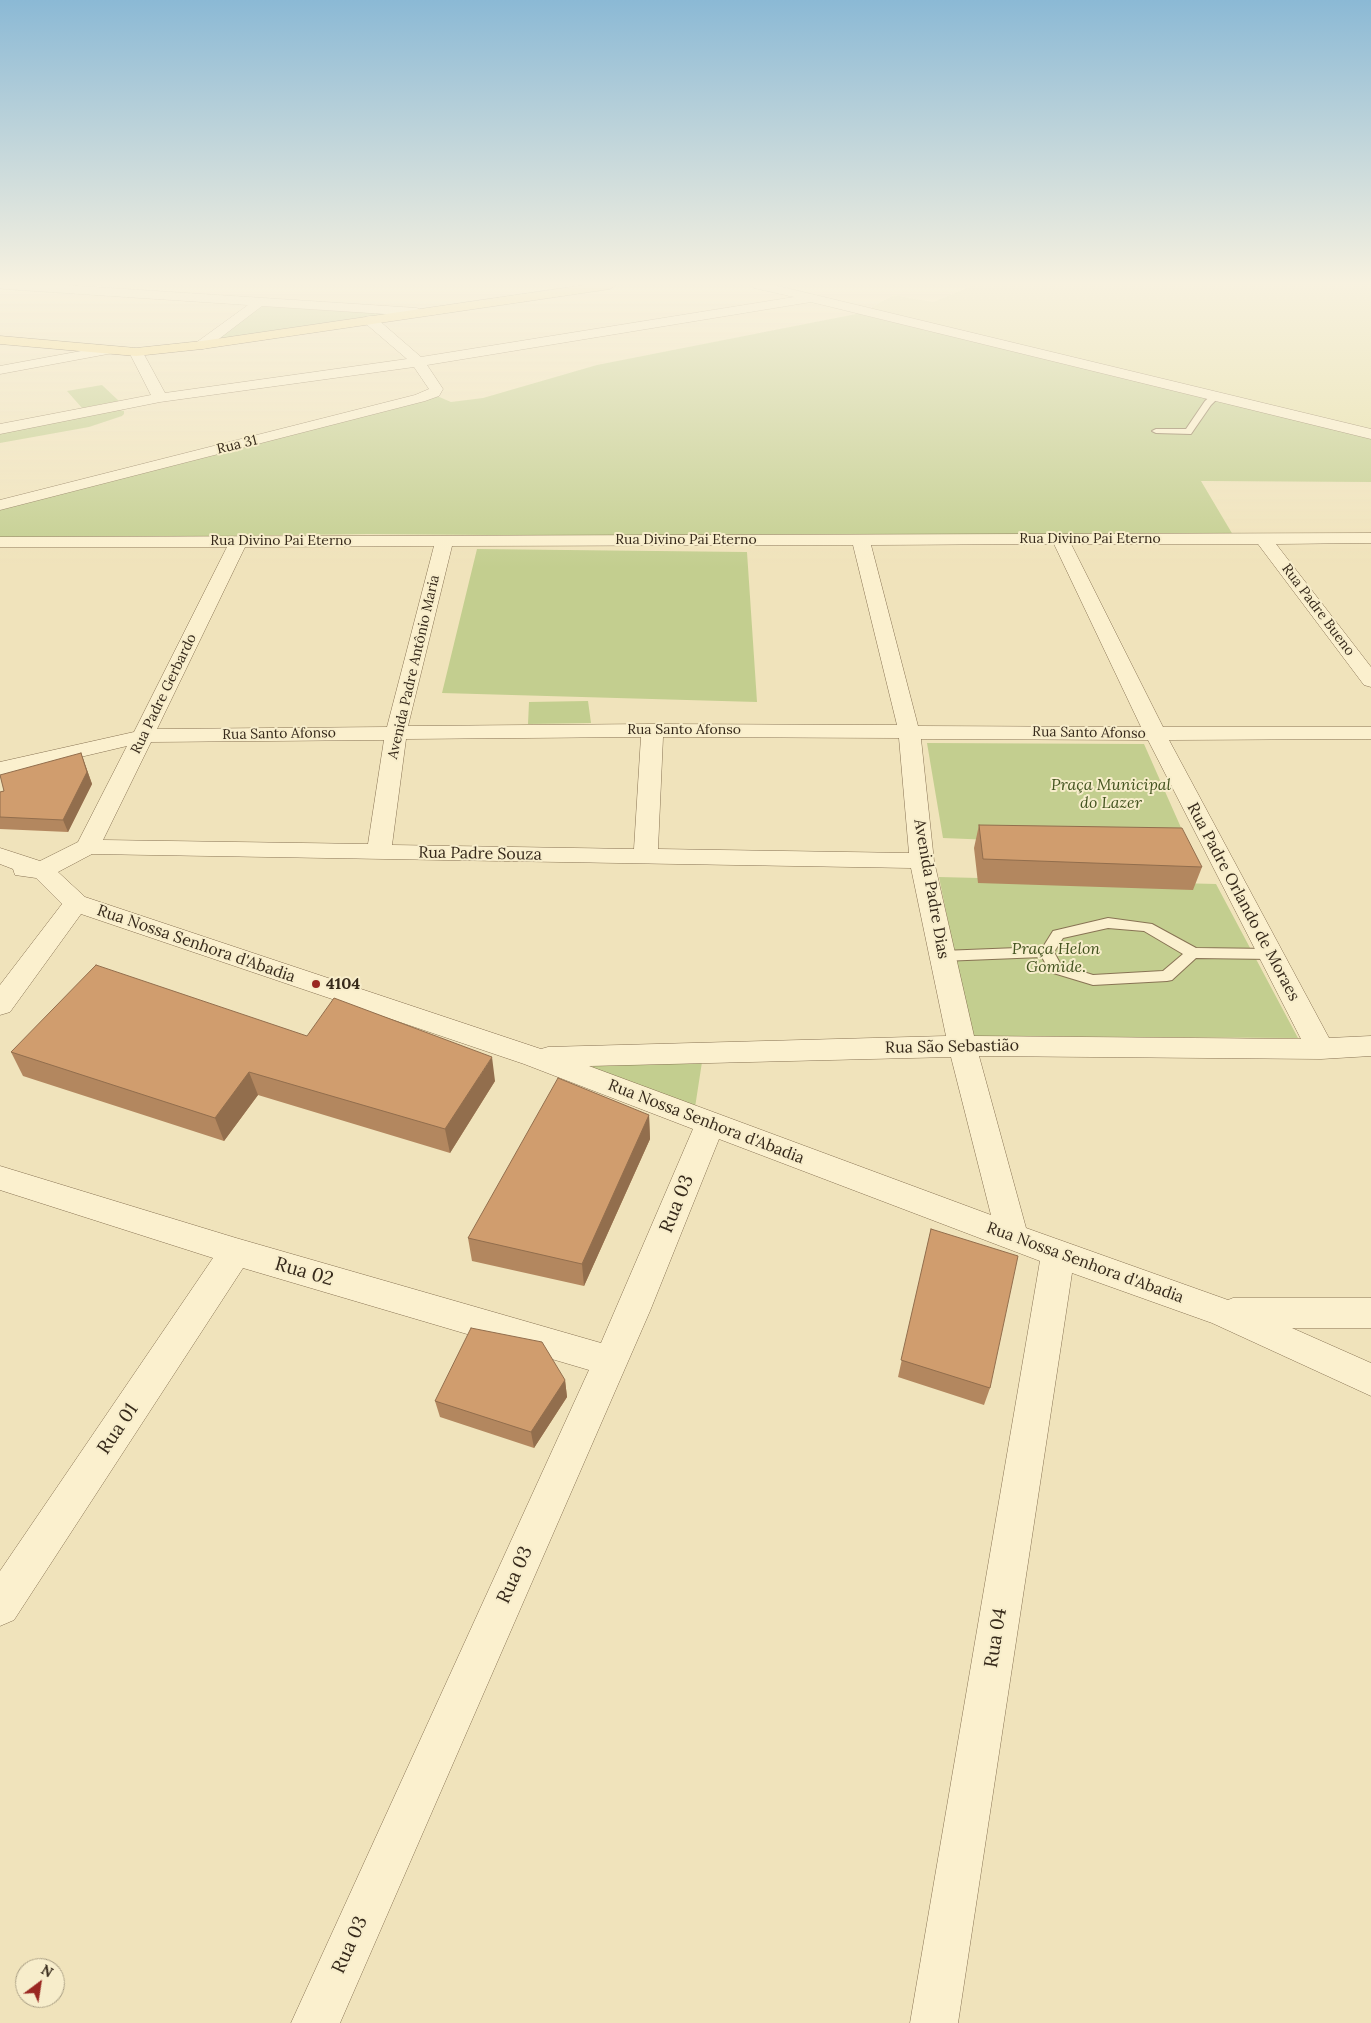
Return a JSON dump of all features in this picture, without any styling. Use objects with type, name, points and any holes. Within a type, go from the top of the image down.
[{"type":"street","points":[[150,379],[160,398]]},
{"type":"street","points":[[0,429],[160,398],[293,379]]},
{"type":"street","name":"Rua 31","points":[[0,505],[428,396],[434,393],[436,389],[430,379]]},
{"type":"street","points":[[1147,379],[1371,434]]},
{"type":"street","points":[[117,422],[145,411],[160,398]]},
{"type":"street","name":"Rua Divino Pai Eterno","points":[[0,542],[1371,538]]},
{"type":"street","name":"Rua Padre Orlando de Moraes","points":[[1060,539],[1155,734],[1321,1049]]},
{"type":"street","name":"Rua Padre Bueno","points":[[1264,539],[1371,680]]},
{"type":"street","name":"Avenida Padre Dias","points":[[861,540],[908,731],[922,861],[942,956],[962,1046],[1012,1236]]},
{"type":"street","name":"Rua Padre Gerbardo","points":[[88,847],[239,541]]},
{"type":"street","name":"Avenida Padre Antônio Maria","points":[[379,853],[396,734],[444,541]]},
{"type":"street","points":[[646,855],[652,730]]},
{"type":"street","name":"Rua Santo Afonso","points":[[0,769],[144,736],[652,730],[1155,734],[1371,733]]},
{"type":"street","name":"Rua Padre Souza","points":[[42,870],[88,847],[922,861]]},
{"type":"street","name":"Rua Nossa Senhora d'Abadia","points":[[0,856],[42,870],[76,903],[534,1057],[1058,1254],[1224,1313],[1371,1380]]},
{"type":"street","points":[[0,870],[42,870]]},
{"type":"street","points":[[0,1005],[76,903]]},
{"type":"street","name":"Rua São Sebastião","points":[[534,1057],[962,1046],[1321,1049],[1371,1046]]},
{"type":"street","name":"Rua 03","points":[[315,2023],[633,1311],[710,1124]]},
{"type":"street","name":"Rua 02","points":[[0,1178],[236,1252],[610,1361]]},
{"type":"street","name":"Rua 01","points":[[0,1606],[236,1252]]},
{"type":"street","name":"Rua 04","points":[[934,2023],[1058,1254]]},
{"type":"street","points":[[1224,1313],[1371,1313]]},
{"type":"lane","points":[[1156,431],[1188,432],[1208,403],[1216,396]]},
{"type":"lane","points":[[1047,952],[1058,934],[1108,923],[1147,927],[1193,953],[1270,954]]},
{"type":"lane","points":[[1047,952],[1055,968],[1093,980],[1167,976],[1193,953]]},
{"type":"lane","points":[[942,956],[1047,952]]},
{"type":"shaded area","points":[[1153,379],[1371,379],[1371,431]]},
{"type":"green space","points":[[547,379],[1136,379],[1371,436],[1371,482],[1201,481],[1233,535],[861,538],[368,534],[0,539],[0,509],[437,396],[451,402],[483,398]]},
{"type":"green space","points":[[102,385],[119,401],[82,408],[67,391]]},
{"type":"green space","points":[[119,410],[124,411],[122,416],[89,427],[0,443],[0,432]]},
{"type":"green space","points":[[477,549],[747,552],[757,702],[442,693]]},
{"type":"green space","points":[[588,701],[591,723],[528,724],[529,702]]},
{"type":"green space","name":"Praça Municipal do Lazer","points":[[927,743],[1144,744],[1190,848],[943,838]]},
{"type":"green space","name":"Praça Helon Gomide.","points":[[939,877],[1216,884],[1298,1038],[971,1036]]},
{"type":"green space","points":[[702,1062],[694,1114],[591,1069],[593,1066]]},
{"type":"building","points":[[81,753],[87,772],[63,820],[0,817],[0,792],[4,791],[0,775]]},
{"type":"building","points":[[979,825],[1182,828],[1202,867],[983,859]]},
{"type":"building","points":[[96,965],[307,1036],[334,998],[492,1057],[445,1129],[249,1072],[215,1118],[11,1052]]},
{"type":"building","points":[[558,1078],[649,1115],[582,1264],[468,1238]]},
{"type":"building","points":[[931,1229],[1018,1256],[990,1388],[901,1360]]},
{"type":"building","points":[[471,1328],[542,1342],[565,1380],[531,1432],[435,1401]]},
{"type":"place","name":"4104","points":[[316,984]]}]
